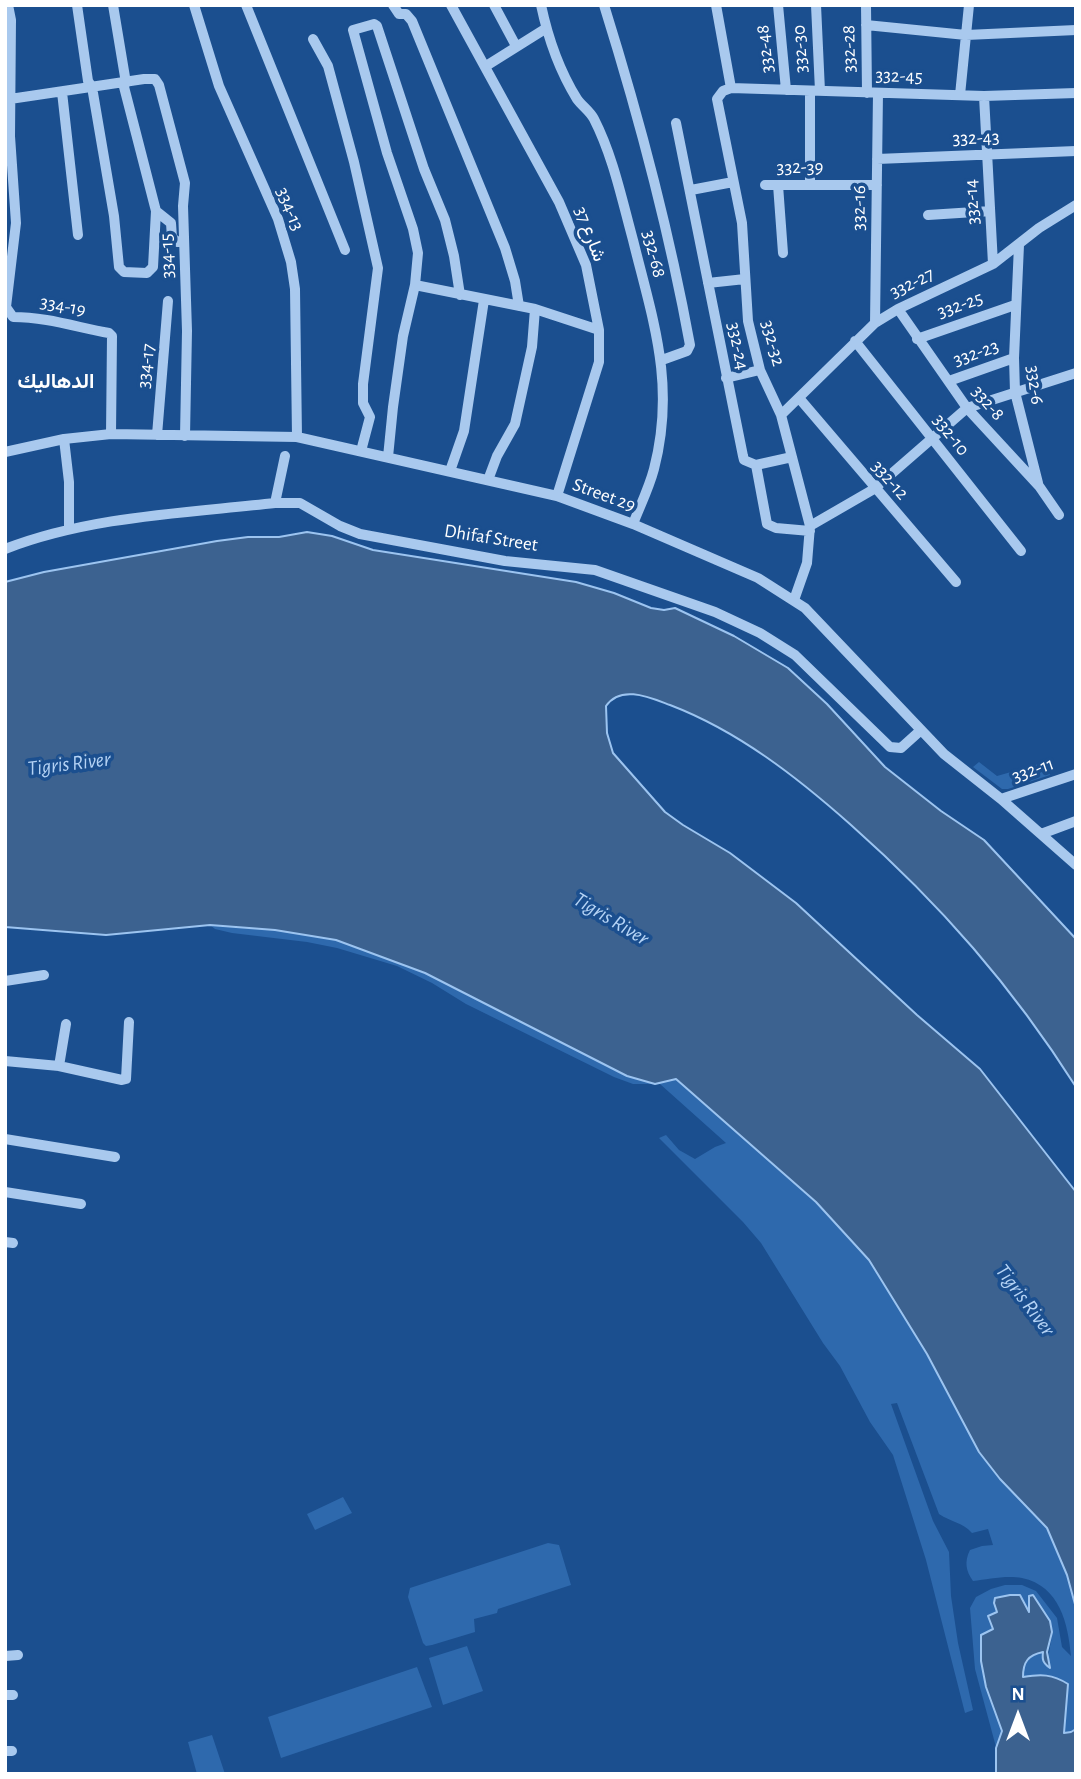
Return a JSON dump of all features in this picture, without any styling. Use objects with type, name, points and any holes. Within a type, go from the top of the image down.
[{"type":"street","name":"334-19","points":[[8,5],[16,223],[6,307],[13,317],[52,320],[112,336],[111,433]]},
{"type":"street","points":[[77,5],[122,271],[147,273],[152,271],[156,211],[124,83],[113,5]]},
{"type":"street","name":"334-13","points":[[194,5],[219,86],[278,219],[291,262],[295,289],[297,437]]},
{"type":"street","points":[[246,5],[345,250]]},
{"type":"street","points":[[393,5],[399,14],[406,14],[411,21],[454,122],[507,255],[519,306]]},
{"type":"street","name":"شارع 37","points":[[451,5],[559,202],[586,265],[599,330],[599,362],[557,496]]},
{"type":"street","points":[[494,5],[516,46]]},
{"type":"street","name":"332-68","points":[[541,5],[545,29],[557,60],[578,100],[593,118],[617,180],[658,337],[664,376],[661,430],[653,470],[634,524]]},
{"type":"street","points":[[604,5],[649,159],[680,289],[690,345],[687,351],[662,360]]},
{"type":"street","name":"332-32","points":[[716,5],[727,89],[717,99],[742,223],[748,321],[760,370],[781,415],[810,529],[807,563],[794,600]]},
{"type":"street","name":"332-48","points":[[778,5],[786,90]]},
{"type":"street","name":"332-30","points":[[810,185],[816,5]]},
{"type":"street","name":"332-28","points":[[866,5],[872,93]]},
{"type":"street","points":[[960,95],[969,5]]},
{"type":"street","points":[[388,457],[403,336],[415,285],[418,253],[352,32],[374,24],[391,63],[424,169],[445,220],[460,295]]},
{"type":"street","points":[[866,25],[966,35],[1076,30]]},
{"type":"street","points":[[485,66],[545,29]]},
{"type":"street","points":[[313,38],[328,66],[354,162],[378,268],[363,384],[363,402],[370,417],[361,451]]},
{"type":"street","name":"334-15","points":[[124,83],[155,79],[159,85],[185,183],[185,436]]},
{"type":"street","points":[[10,100],[124,83]]},
{"type":"street","name":"332-45","points":[[727,89],[984,96],[1076,93]]},
{"type":"street","points":[[62,92],[78,235]]},
{"type":"street","name":"332-16","points":[[872,93],[877,159],[875,323]]},
{"type":"street","name":"332-14","points":[[984,96],[993,264]]},
{"type":"street","name":"332-24","points":[[676,123],[744,460],[756,465],[767,524],[776,528],[810,529]]},
{"type":"street","name":"332-43","points":[[877,159],[1076,151]]},
{"type":"street","points":[[691,190],[733,182]]},
{"type":"street","name":"332-39","points":[[765,185],[877,185]]},
{"type":"street","points":[[778,185],[783,253]]},
{"type":"street","name":"332-27","points":[[781,415],[875,323],[898,309],[993,264],[1039,228],[1076,205]]},
{"type":"street","points":[[156,211],[171,223],[172,239],[184,242]]},
{"type":"street","points":[[928,215],[990,211]]},
{"type":"street","name":"332-6","points":[[1019,245],[1015,304],[1015,392],[1039,486]]},
{"type":"street","points":[[708,283],[745,279]]},
{"type":"street","points":[[415,285],[535,309],[599,330]]},
{"type":"street","points":[[450,471],[464,431],[484,300]]},
{"type":"street","name":"334-17","points":[[157,435],[168,301]]},
{"type":"street","name":"332-25","points":[[917,338],[1015,304]]},
{"type":"street","points":[[488,480],[497,456],[515,424],[532,347],[535,309]]},
{"type":"street","name":"332-8","points":[[898,309],[967,408],[1039,486],[1059,515]]},
{"type":"street","name":"332-10","points":[[855,341],[1021,551]]},
{"type":"street","name":"332-23","points":[[949,381],[1014,358]]},
{"type":"street","points":[[726,378],[760,370]]},
{"type":"street","points":[[810,529],[874,489],[967,408],[1076,373]]},
{"type":"street","name":"332-12","points":[[799,398],[956,582]]},
{"type":"street","name":"Street 29","points":[[5,452],[64,439],[111,433],[297,437],[557,496],[634,524],[758,578],[794,600],[816,617],[944,754],[1001,799],[1076,865]]},
{"type":"street","points":[[64,439],[69,482],[69,529]]},
{"type":"street","points":[[275,503],[285,456]]},
{"type":"street","points":[[756,465],[792,457]]},
{"type":"street","name":"Dhifaf Street","points":[[5,549],[69,529],[275,503],[300,503],[360,534],[505,561],[595,570],[715,612],[760,633],[795,655],[890,747],[901,748],[921,730]]},
{"type":"street","name":"332-11","points":[[1001,799],[1076,774]]},
{"type":"street","points":[[1041,834],[1076,821]]},
{"type":"street","points":[[5,981],[44,975]]},
{"type":"street","points":[[5,1061],[59,1066],[126,1079],[129,1022]]},
{"type":"street","points":[[59,1066],[66,1024]]},
{"type":"street","points":[[5,1139],[115,1157]]},
{"type":"street","points":[[5,1192],[81,1204]]},
{"type":"street","points":[[5,1656],[18,1655]]},
{"type":"shaded area","points":[[979,762],[997,776],[1039,764],[1047,766],[1050,775],[1002,789],[973,767]]},
{"type":"shaded area","points":[[213,908],[376,950],[664,1065],[836,1209],[1051,1518],[1076,1602],[1076,1742],[1064,1734],[1068,1684],[1023,1678],[1023,1667],[1027,1659],[1043,1651],[1044,1664],[1049,1662],[1052,1627],[1046,1617],[1029,1603],[1029,1612],[1023,1599],[997,1612],[993,1629],[981,1635],[981,1661],[1002,1731],[996,1774],[996,1747],[975,1669],[970,1608],[976,1597],[1005,1585],[1022,1585],[1036,1591],[1057,1618],[1062,1647],[1071,1656],[1060,1608],[1045,1589],[1035,1582],[1016,1577],[973,1581],[967,1566],[968,1554],[970,1550],[993,1545],[988,1529],[972,1533],[939,1514],[897,1403],[891,1404],[933,1521],[949,1552],[951,1596],[958,1643],[973,1710],[965,1713],[926,1560],[893,1455],[761,1243],[659,1138],[666,1135],[679,1150],[695,1159],[726,1143],[660,1084],[633,1084],[614,1077],[466,1004],[397,966],[337,948],[232,933],[210,925],[5,927]]},
{"type":"shaded area","points":[[343,1497],[352,1513],[315,1530],[307,1514]]},
{"type":"shaded area","points":[[548,1543],[559,1545],[571,1585],[474,1619],[475,1632],[432,1645],[426,1646],[423,1643],[408,1597],[410,1588]]},
{"type":"shaded area","points":[[467,1646],[483,1691],[443,1705],[429,1658]]},
{"type":"shaded area","points":[[417,1667],[432,1707],[281,1758],[268,1717]]},
{"type":"shaded area","points":[[212,1735],[225,1774],[197,1774],[188,1742]]},
{"type":"water","name":"Tigris River","points":[[307,532],[332,536],[373,550],[576,582],[651,608],[675,608],[734,636],[788,668],[827,704],[885,767],[941,811],[984,840],[1076,939],[1076,1087],[1052,1050],[973,948],[915,885],[810,790],[743,742],[670,705],[645,696],[628,694],[612,699],[606,706],[607,733],[613,753],[665,812],[730,853],[796,903],[917,1015],[980,1069],[1076,1192],[1076,1608],[1067,1575],[1047,1528],[1000,1479],[979,1452],[927,1354],[869,1260],[816,1202],[676,1079],[655,1084],[627,1076],[425,973],[336,940],[275,930],[210,925],[106,935],[5,927],[5,582],[44,572],[217,541],[279,537]]},
{"type":"water","points":[[1020,1595],[1029,1612],[1029,1596],[1033,1595],[1050,1621],[1052,1632],[1047,1652],[1050,1668],[1044,1661],[1043,1652],[1038,1653],[1027,1660],[1023,1677],[1046,1676],[1068,1684],[1064,1733],[1076,1729],[1076,1774],[996,1774],[996,1748],[1002,1731],[986,1687],[981,1661],[981,1635],[993,1629],[988,1616],[997,1612],[995,1598]]},
{"type":"district","name":"الدهاليك","points":[[56,382]]}]
